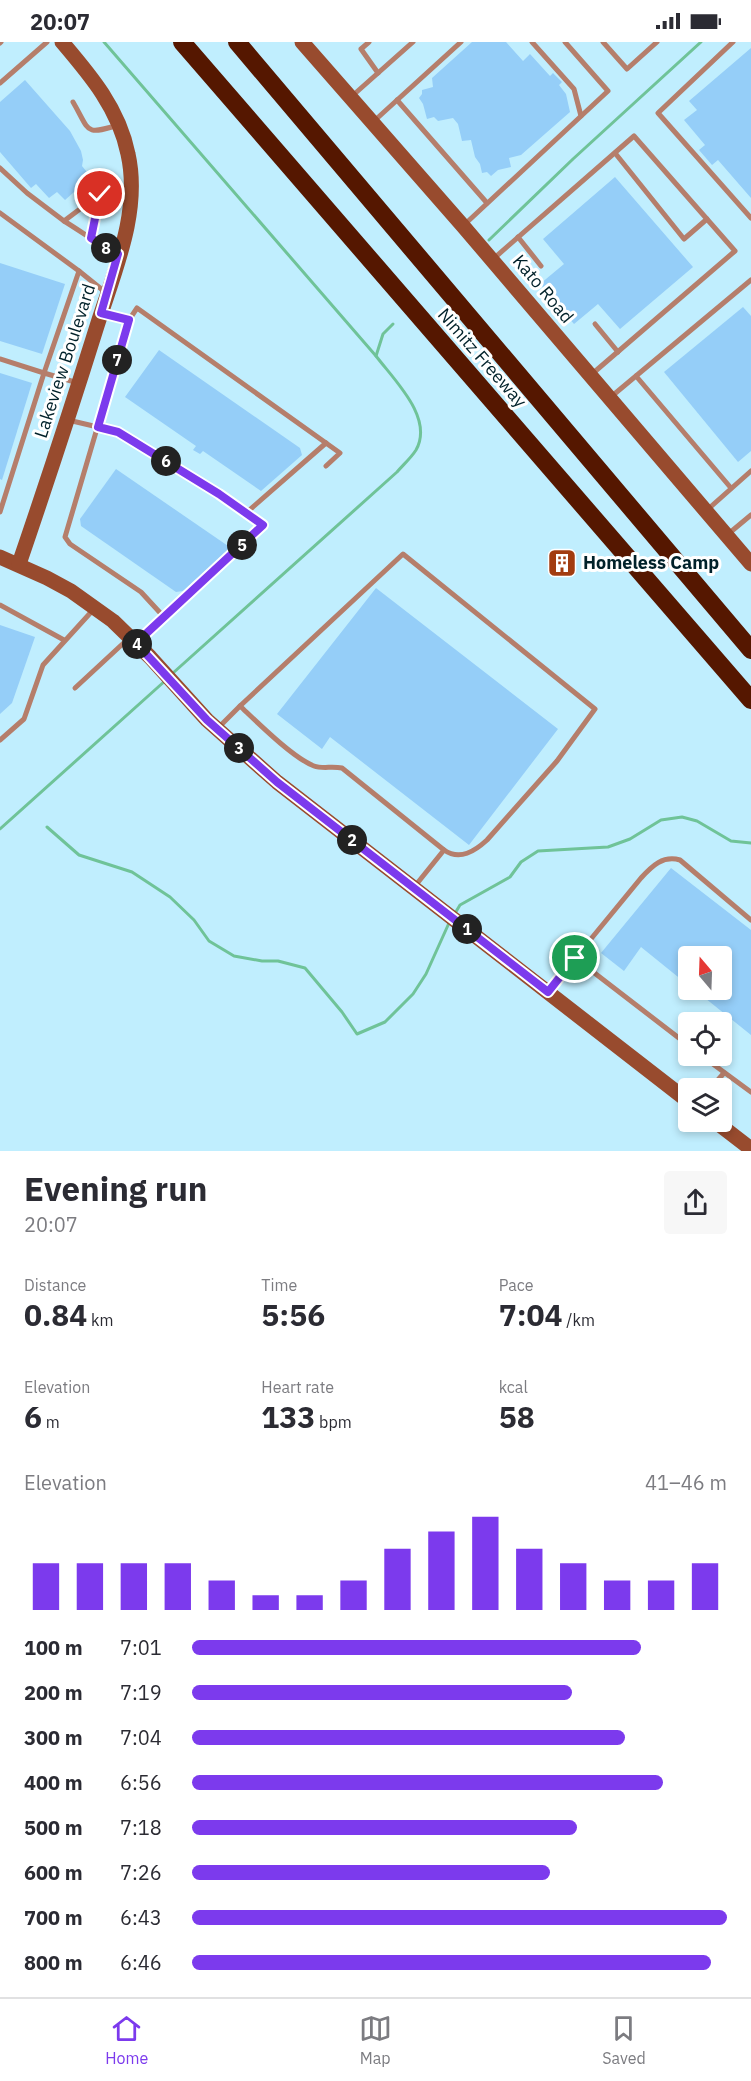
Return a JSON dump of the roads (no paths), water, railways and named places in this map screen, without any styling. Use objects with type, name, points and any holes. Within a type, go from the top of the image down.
[{"type":"highway","name":"Nimitz Freeway","points":[[182,42],[751,700]]},
{"type":"highway","name":"Nimitz Freeway","points":[[237,42],[751,650]]},
{"type":"street","name":"Lakeview Boulevard","points":[[19,564],[107,294],[127,227],[132,195],[129,155],[119,124],[103,93],[62,42]]},
{"type":"street","name":"Kato Road","points":[[302,42],[463,226],[751,564]]},
{"type":"street","points":[[0,558],[19,564],[47,578],[95,607],[137,644],[217,729],[277,782],[678,1093]]},
{"type":"street","points":[[729,1132],[751,1149]]},
{"type":"lane","points":[[0,83],[47,42]]},
{"type":"lane","points":[[369,42],[361,49],[378,73]]},
{"type":"lane","points":[[351,97],[413,42]]},
{"type":"lane","points":[[373,122],[461,42]]},
{"type":"lane","points":[[532,42],[574,89],[581,116]]},
{"type":"lane","points":[[463,226],[608,91],[565,42]]},
{"type":"lane","points":[[603,42],[627,69],[657,42]]},
{"type":"lane","points":[[733,42],[658,113],[751,218]]},
{"type":"lane","points":[[397,100],[488,203]]},
{"type":"lane","points":[[73,102],[92,131],[119,124]]},
{"type":"lane","points":[[492,260],[634,136],[735,251],[591,375]]},
{"type":"lane","points":[[615,153],[684,239],[707,219]]},
{"type":"lane","points":[[0,168],[34,200],[118,254]]},
{"type":"lane","points":[[64,221],[100,194],[91,238]]},
{"type":"lane","points":[[0,213],[107,294]]},
{"type":"lane","points":[[518,237],[541,266]]},
{"type":"lane","points":[[0,512],[79,271]]},
{"type":"lane","points":[[610,398],[751,280]]},
{"type":"lane","points":[[164,617],[141,592],[70,544],[65,537],[129,320],[137,308],[340,453],[326,466]]},
{"type":"lane","points":[[101,313],[129,320]]},
{"type":"lane","points":[[595,324],[618,352]]},
{"type":"lane","points":[[0,359],[79,384]]},
{"type":"lane","points":[[636,376],[731,488]]},
{"type":"lane","points":[[67,420],[118,432],[219,494],[263,525],[137,644],[75,688]]},
{"type":"lane","points":[[246,513],[326,443]]},
{"type":"lane","points":[[706,511],[751,471]]},
{"type":"lane","points":[[727,536],[751,515]]},
{"type":"lane","points":[[217,729],[240,706],[404,554],[595,709],[557,761],[487,840],[476,850],[455,855],[444,850],[342,768],[319,767],[307,762],[280,742],[240,706]]},
{"type":"lane","points":[[0,605],[64,640]]},
{"type":"lane","points":[[0,740],[24,719],[43,665],[95,607]]},
{"type":"lane","points":[[413,887],[444,850]]},
{"type":"lane","points":[[548,992],[641,878],[654,864],[670,857],[680,860],[751,920]]},
{"type":"lane","points":[[575,958],[678,1038]]},
{"type":"lane","points":[[715,1066],[751,1092]]},
{"type":"lane","points":[[720,1078],[724,1073]]},
{"type":"waterway","points":[[104,42],[376,356],[410,400],[420,425],[420,438],[416,450],[397,472],[173,673]]},
{"type":"waterway","points":[[489,240],[573,159],[701,42]]},
{"type":"waterway","points":[[376,356],[383,334],[393,324]]},
{"type":"waterway","points":[[0,829],[166,680]]},
{"type":"waterway","points":[[454,915],[460,905],[510,877],[521,862],[538,851],[608,847],[630,839],[661,820],[682,817],[697,821],[731,841],[751,843]]},
{"type":"waterway","points":[[47,827],[79,855],[132,872],[170,897],[194,920],[209,941],[234,956],[262,961],[278,961],[305,968],[342,1012],[357,1034],[385,1022],[413,994],[426,974],[449,923]]},
{"type":"place","name":"Homeless Camp","points":[[562,563]]}]
